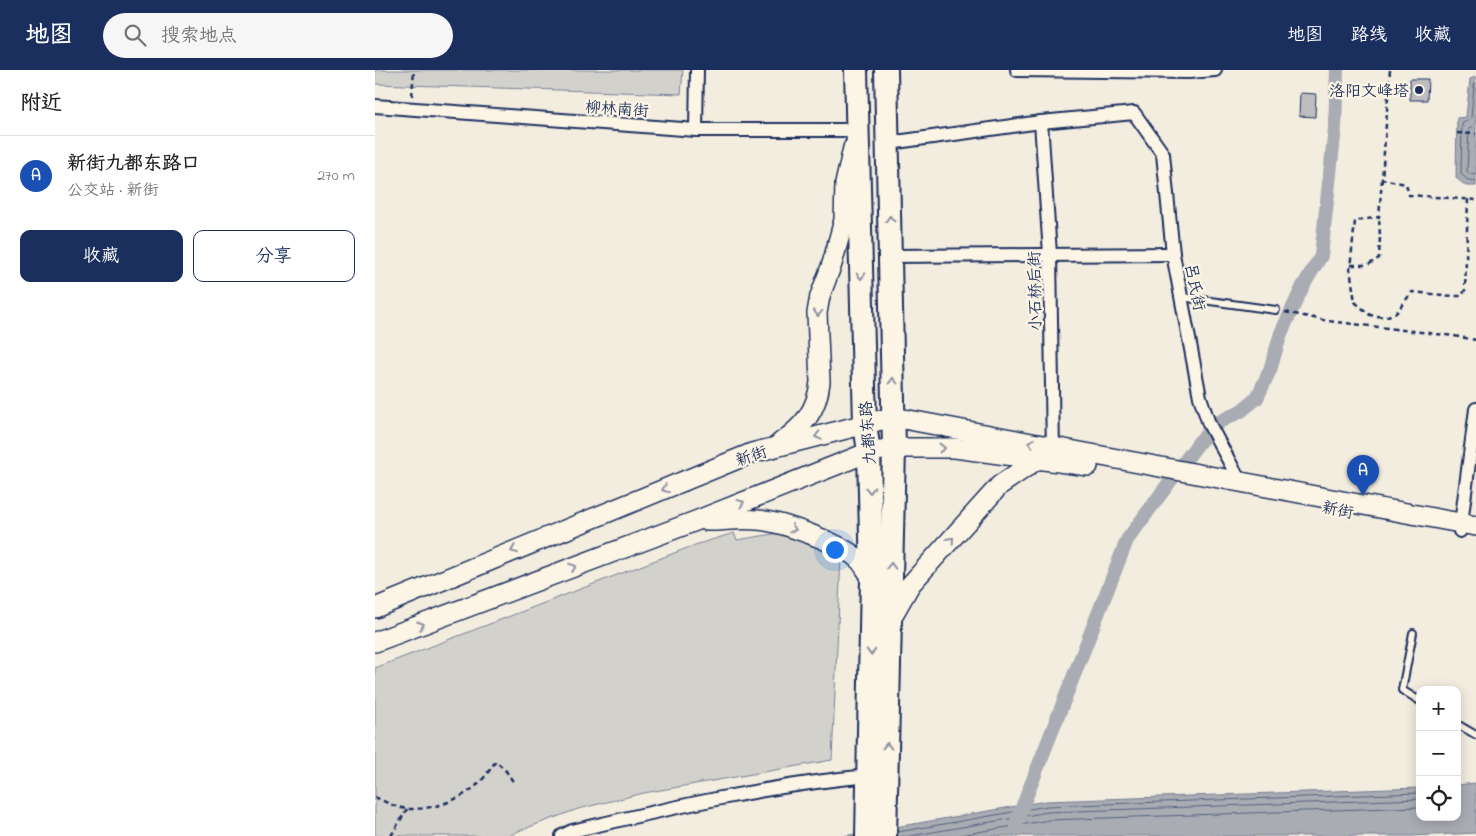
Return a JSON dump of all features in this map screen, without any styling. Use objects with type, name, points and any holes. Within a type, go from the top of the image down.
[{"type":"highway","name":"九都东路","points":[[856,70],[865,424],[869,452],[874,789]]},
{"type":"highway","name":"九都东路","points":[[874,789],[890,620],[894,448],[886,70]]},
{"type":"highway","points":[[867,836],[874,789]]},
{"type":"highway","points":[[874,789],[885,836]]},
{"type":"main road","points":[[775,447],[794,433],[816,404],[820,382],[818,304],[832,264],[844,220],[845,184],[857,130]]},
{"type":"main road","name":"新街","points":[[375,608],[752,453],[893,417],[1048,456]]},
{"type":"main road","name":"新街","points":[[375,642],[693,522],[869,452],[894,448],[955,448],[1048,456],[1146,470],[1468,529]]},
{"type":"main road","points":[[890,620],[910,585],[1000,485],[1048,456]]},
{"type":"main road","points":[[693,522],[756,520],[794,528],[840,546],[860,561],[872,578]]},
{"type":"street","points":[[696,130],[697,70]]},
{"type":"street","points":[[1017,70],[1189,72],[1215,70]]},
{"type":"street","name":"柳林南街","points":[[375,106],[696,130],[857,130]]},
{"type":"street","name":"吕氏街","points":[[1041,122],[1134,113],[1163,154],[1173,254],[1200,397],[1209,424],[1242,487]]},
{"type":"street","points":[[889,143],[1041,122]]},
{"type":"street","name":"小石桥后街","points":[[1041,122],[1049,254],[1048,456]]},
{"type":"street","points":[[891,256],[1173,254]]},
{"type":"street","points":[[1468,529],[1476,409]]},
{"type":"street","points":[[562,836],[572,831],[701,801],[837,778],[874,789]]},
{"type":"lane","points":[[1181,297],[1276,310]]},
{"type":"lane","points":[[1413,634],[1402,690],[1416,699]]},
{"type":"lane","points":[[1461,726],[1476,735]]},
{"type":"path","points":[[410,109],[414,70]]},
{"type":"path","points":[[1351,265],[1368,266],[1379,258],[1379,217],[1390,70]]},
{"type":"path","points":[[1457,133],[1476,134]]},
{"type":"path","points":[[1382,179],[1405,184],[1409,195],[1476,200]]},
{"type":"path","points":[[1379,217],[1355,221],[1350,270],[1355,302],[1370,315],[1385,317],[1396,313],[1412,292],[1462,296],[1465,290],[1468,199]]},
{"type":"path","points":[[1276,310],[1318,319],[1476,340]]},
{"type":"path","points":[[375,797],[387,804],[407,809],[434,806],[457,799],[477,785],[496,761],[506,770],[515,783]]},
{"type":"path","points":[[391,836],[407,809]]},
{"type":"shaded area","points":[[375,70],[683,70],[681,94],[375,84]]},
{"type":"shaded area","points":[[785,532],[841,557],[832,760],[644,793],[578,809],[516,832],[510,836],[375,836],[375,668],[695,545],[734,533],[737,540]]},
{"type":"water","points":[[1476,77],[1476,186],[1466,186],[1456,178],[1457,118],[1466,117],[1470,79]]},
{"type":"water","points":[[1476,783],[1476,833],[1412,836],[844,836],[1046,801],[1416,788],[1416,821],[1461,821],[1461,785]]},
{"type":"building","name":"洛阳文峰塔","points":[[1410,79],[1428,79],[1427,100],[1410,100]]},
{"type":"building","points":[[1300,93],[1316,94],[1315,117],[1299,116]]},
{"type":"waterway","points":[[1016,823],[1127,540],[1199,442],[1219,422],[1241,411],[1257,398],[1270,370],[1281,333],[1303,286],[1321,256],[1335,128],[1337,70]]},
{"type":"place","name":"洛阳文峰塔","points":[[1419,90]]},
{"type":"place","name":"新街九都东路口","points":[[1363,496]]}]
